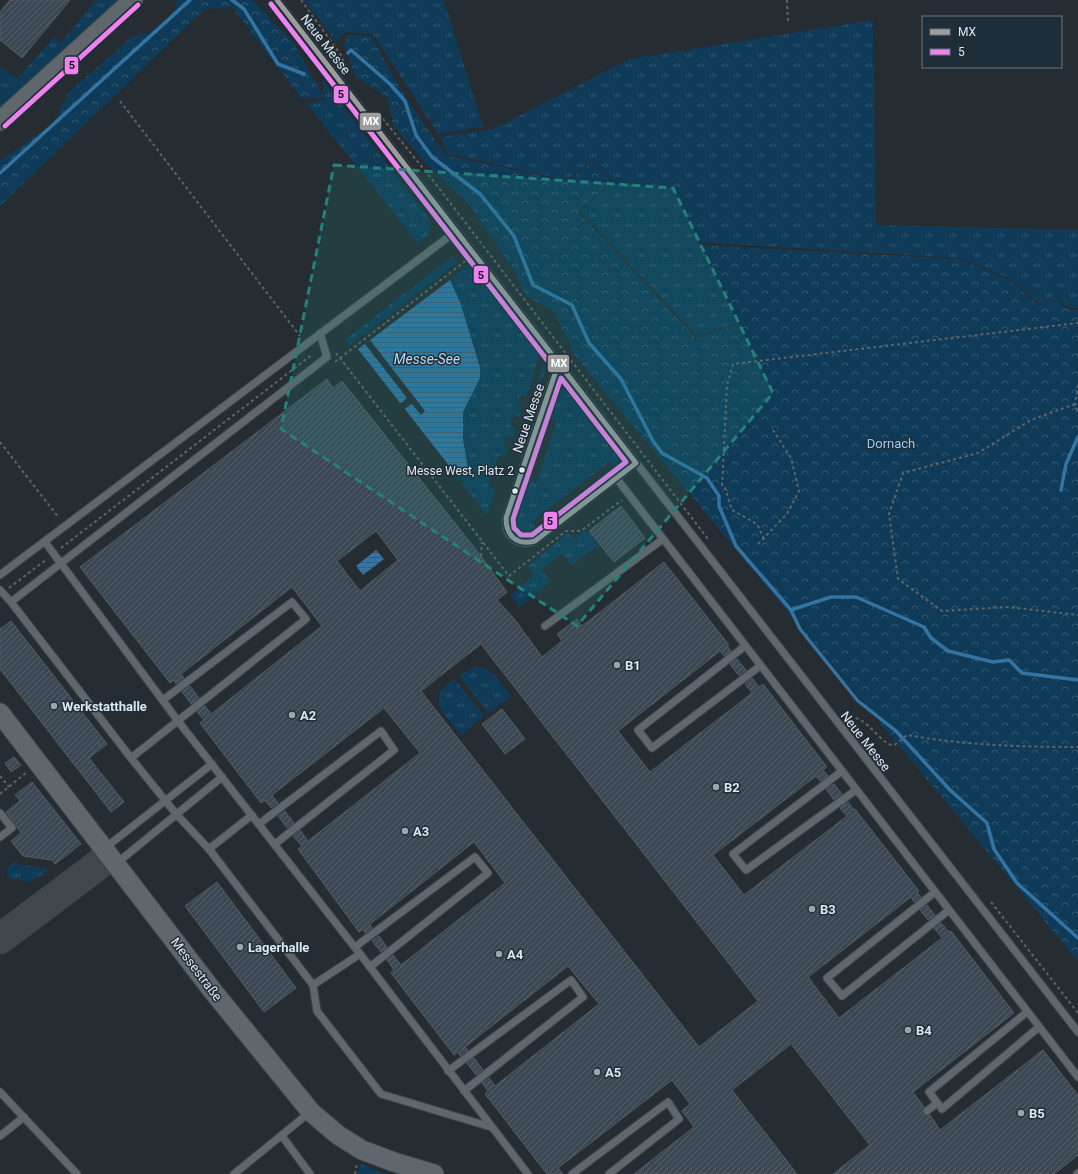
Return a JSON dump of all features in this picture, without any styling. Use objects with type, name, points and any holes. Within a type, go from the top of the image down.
[{"type":"street","points":[[0,120],[129,2]]},
{"type":"street","name":"Messestraße","points":[[0,713],[212,990],[311,1112],[338,1135],[362,1150],[394,1162],[434,1174]]},
{"type":"lane","name":"Neue Messe","points":[[277,1],[558,365],[636,463],[1078,1032]]},
{"type":"lane","points":[[0,575],[455,232]]},
{"type":"lane","points":[[11,602],[60,562],[327,357],[320,334]]},
{"type":"lane","name":"Neue Messe","points":[[558,365],[506,518],[505,525],[508,533],[519,542],[527,544],[535,541],[636,463]]},
{"type":"lane","points":[[617,478],[760,666],[1078,1077]]},
{"type":"lane","points":[[545,626],[663,539]]},
{"type":"lane","points":[[45,542],[178,721],[355,947],[528,1174]]},
{"type":"lane","points":[[1,592],[11,602],[131,758],[177,815],[209,849],[313,985],[317,1011],[380,1094],[491,1127]]},
{"type":"lane","points":[[131,758],[306,620],[292,602],[163,700]]},
{"type":"lane","points":[[745,646],[638,730],[652,748],[760,666]]},
{"type":"lane","points":[[259,824],[381,731],[394,750],[275,844]]},
{"type":"lane","points":[[109,857],[165,800],[212,764]]},
{"type":"lane","points":[[842,771],[733,854],[746,870],[856,790]]},
{"type":"lane","points":[[109,857],[177,815],[222,777]]},
{"type":"lane","points":[[0,813],[12,828],[0,837]]},
{"type":"lane","points":[[209,849],[252,815]]},
{"type":"lane","points":[[355,947],[475,857],[488,873],[370,967]]},
{"type":"lane","points":[[935,892],[828,978],[842,996],[949,910]]},
{"type":"lane","points":[[313,985],[360,954]]},
{"type":"lane","points":[[448,1071],[571,980],[583,997],[464,1091]]},
{"type":"lane","points":[[1027,1012],[929,1092],[937,1103],[942,1109],[1039,1027]]},
{"type":"lane","points":[[0,1092],[77,1174]]},
{"type":"lane","points":[[572,1174],[668,1102],[679,1119],[609,1174]]},
{"type":"lane","points":[[927,1111],[937,1103]]},
{"type":"lane","points":[[234,1174],[311,1112]]},
{"type":"lane","points":[[0,1136],[24,1117]]},
{"type":"lane","points":[[282,1136],[310,1174]]},
{"type":"path","points":[[301,0],[341,55],[346,73],[351,78]]},
{"type":"path","points":[[787,0],[788,23]]},
{"type":"path","points":[[120,101],[300,336]]},
{"type":"path","points":[[377,112],[439,189],[713,545]]},
{"type":"path","points":[[340,358],[473,255]]},
{"type":"path","points":[[764,539],[757,524],[732,510],[725,488],[722,486],[727,384],[733,364],[1078,323]]},
{"type":"path","points":[[335,352],[509,576],[566,531],[581,531],[629,495]]},
{"type":"path","points":[[1,592],[54,554],[313,354]]},
{"type":"path","points":[[1078,385],[1075,404],[1078,414]]},
{"type":"path","points":[[1075,404],[1031,420],[978,453],[903,473],[889,514],[898,579],[942,611],[1008,607],[1078,615]]},
{"type":"path","points":[[758,544],[787,514],[799,491],[791,458],[773,430]]},
{"type":"path","points":[[0,442],[59,518]]},
{"type":"path","points":[[481,556],[482,541]]},
{"type":"path","points":[[848,722],[843,716],[860,719],[879,734],[885,743],[895,744],[907,735],[941,741],[1027,747],[1078,747]]},
{"type":"path","points":[[0,794],[31,769]]},
{"type":"path","points":[[0,776],[9,787]]},
{"type":"path","points":[[989,901],[1078,1013]]},
{"type":"path","points":[[355,1174],[358,1161]]},
{"type":"highlighted area","points":[[334,165],[673,188],[773,393],[577,626],[281,429]]},
{"type":"green space","points":[[96,0],[118,0],[0,114],[0,66],[17,79],[54,37],[61,43]]},
{"type":"green space","points":[[177,0],[252,0],[293,42],[324,98],[301,98],[232,7],[205,9],[0,206],[0,161],[53,124],[69,92],[133,36],[152,32],[174,12]]},
{"type":"green space","points":[[304,0],[444,0],[483,127],[438,134],[373,34],[345,32],[336,42]]},
{"type":"green space","points":[[873,20],[876,225],[1078,230],[1078,308],[1066,306],[1058,300],[1039,304],[1011,279],[960,258],[697,242],[738,322],[697,336],[580,211],[614,182],[595,158],[566,180],[446,153],[440,137],[494,129],[629,59]]},
{"type":"green space","name":"Dornach","points":[[348,35],[371,36],[401,90],[445,155],[567,181],[595,159],[612,182],[578,212],[696,338],[740,323],[697,245],[959,259],[1010,280],[1038,305],[1057,301],[1065,308],[1078,310],[1078,961],[575,356],[554,312],[525,295],[515,272],[469,204],[424,162],[393,125],[388,98],[355,76],[344,44]]},
{"type":"green space","points":[[322,79],[430,220],[429,234],[418,243],[306,103],[324,101]]},
{"type":"green space","points":[[453,256],[457,263],[349,346],[345,340]]},
{"type":"green space","points":[[472,261],[539,355],[527,396],[521,394],[517,404],[522,406],[519,417],[513,415],[510,425],[516,428],[513,438],[506,436],[503,445],[508,448],[505,457],[499,456],[495,466],[501,469],[498,477],[491,475],[488,487],[495,489],[488,514],[485,514],[454,472],[459,471],[468,475],[463,439],[463,412],[480,378],[480,367],[460,302],[450,280]]},
{"type":"green space","points":[[544,361],[544,375],[535,387]]},
{"type":"green space","points":[[561,388],[567,389],[621,457],[622,465],[615,469],[609,462],[531,522],[538,531],[530,533],[522,532],[515,522],[528,480],[536,483],[557,421],[549,417],[557,393]]},
{"type":"green space","points":[[586,529],[598,545],[572,565],[562,553],[541,570],[551,581],[519,607],[511,595],[534,575],[528,566],[568,533],[573,539]]},
{"type":"green space","points":[[475,666],[491,671],[511,696],[489,713],[459,676]]},
{"type":"green space","points":[[454,679],[484,715],[462,735],[444,714],[439,701],[439,695],[442,689]]},
{"type":"green space","points":[[15,861],[19,865],[47,868],[48,870],[31,882],[7,878],[8,867]]},
{"type":"green space","points":[[360,1164],[386,1174],[357,1174]]},
{"type":"water","name":"Messe-See","points":[[450,280],[460,302],[480,367],[480,378],[463,412],[463,439],[469,475],[459,471],[454,472],[358,349]]},
{"type":"water","points":[[376,550],[384,559],[363,575],[356,566]]},
{"type":"pier","points":[[370,340],[425,411],[421,415],[412,404],[404,409],[400,404],[407,398],[365,344]]},
{"type":"building","points":[[10,0],[70,0],[22,58],[0,40],[0,12]]},
{"type":"building","points":[[327,379],[333,388],[342,381],[481,556],[507,592],[497,600],[516,621],[542,657],[562,641],[557,634],[577,619],[582,626],[664,562],[729,645],[727,646],[731,651],[724,656],[720,651],[618,731],[650,772],[752,693],[745,684],[752,678],[759,687],[763,684],[827,767],[823,770],[828,776],[820,781],[816,776],[713,855],[744,895],[847,816],[840,808],[848,802],[919,891],[917,892],[921,897],[914,902],[911,897],[808,977],[839,1018],[942,938],[934,928],[941,923],[949,932],[951,931],[1014,1013],[913,1092],[924,1107],[923,1114],[930,1115],[940,1130],[1043,1050],[1078,1095],[1078,1155],[1054,1174],[833,1174],[870,1145],[791,1044],[732,1090],[797,1174],[634,1174],[694,1127],[682,1111],[690,1104],[672,1080],[558,1168],[563,1174],[547,1174],[485,1094],[488,1091],[482,1083],[489,1078],[495,1086],[599,1004],[568,966],[465,1047],[468,1050],[460,1056],[458,1052],[454,1055],[391,973],[394,970],[387,960],[393,955],[401,965],[505,883],[474,842],[370,924],[372,928],[365,933],[363,929],[359,932],[298,849],[302,846],[293,836],[300,830],[308,841],[420,753],[384,708],[272,795],[278,803],[271,808],[265,800],[261,803],[200,723],[204,720],[197,712],[205,706],[211,714],[322,626],[292,587],[181,674],[184,678],[176,684],[174,680],[170,683],[80,567]],"holes":[[[376,531],[398,560],[360,591],[337,561]],[[481,644],[758,1001],[699,1047],[421,691]]]},
{"type":"building","points":[[621,506],[645,538],[614,562],[589,531]]},
{"type":"building","name":"Werkstatthalle","points":[[11,621],[107,744],[89,758],[124,802],[111,812],[0,669],[0,629]]},
{"type":"building","points":[[737,659],[746,670],[739,676],[730,664]]},
{"type":"building","points":[[190,686],[199,698],[191,704],[182,692]]},
{"type":"building","points":[[502,709],[525,739],[505,754],[482,724]]},
{"type":"building","points":[[14,757],[21,765],[11,772],[5,763]]},
{"type":"building","points":[[32,782],[81,844],[55,864],[52,860],[23,856],[11,841],[21,833],[6,812],[20,801],[15,795]]},
{"type":"building","points":[[834,784],[842,794],[834,800],[826,789]]},
{"type":"building","points":[[285,811],[294,823],[287,828],[278,816]]},
{"type":"building","name":"Lagerhalle","points":[[217,882],[296,988],[264,1012],[185,906]]},
{"type":"building","points":[[927,905],[935,915],[928,920],[920,910]]},
{"type":"building","points":[[379,936],[387,947],[381,952],[372,941]]},
{"type":"building","points":[[474,1058],[483,1070],[476,1075],[467,1063]]},
{"type":"waterway","points":[[0,173],[190,0]]},
{"type":"waterway","points":[[232,0],[244,9],[278,64],[304,74]]},
{"type":"waterway","points":[[348,53],[351,50],[390,84],[405,101],[416,135],[432,157],[480,194],[514,236],[533,285],[572,305],[589,343],[621,379],[653,441],[662,453],[707,478],[719,496],[719,506],[736,546],[791,610],[800,629],[858,701],[896,731],[950,790],[987,823],[994,849],[1017,883],[1078,938]]},
{"type":"waterway","points":[[1061,490],[1066,464],[1078,437]]},
{"type":"waterway","points":[[791,610],[831,597],[856,597],[924,627],[931,638],[948,651],[993,662],[1009,660],[1022,673],[1078,680]]},
{"type":"taxiway","points":[[0,939],[102,862]]},
{"type":"transit line","name":"MX","points":[[277,0],[636,463],[535,541],[518,541],[510,535],[506,518],[558,365]]},
{"type":"transit line","name":"5","points":[[271,4],[551,365]]},
{"type":"transit line","name":"5","points":[[5,126],[138,5]]},
{"type":"transit line","name":"5","points":[[561,378],[626,462],[532,535],[521,535],[514,528],[513,519],[561,378]]},
{"type":"place","name":"Messe West, Platz 2","points":[[522,470]]},
{"type":"place","name":"B1","points":[[617,665]]},
{"type":"place","name":"Werkstatthalle","points":[[54,706]]},
{"type":"place","name":"A2","points":[[292,715]]},
{"type":"place","name":"B2","points":[[716,787]]},
{"type":"place","name":"A3","points":[[405,831]]},
{"type":"place","name":"B3","points":[[812,909]]},
{"type":"place","name":"Lagerhalle","points":[[240,947]]},
{"type":"place","name":"A4","points":[[499,954]]},
{"type":"place","name":"B4","points":[[908,1030]]},
{"type":"place","name":"A5","points":[[597,1072]]},
{"type":"place","name":"B5","points":[[1021,1113]]}]
